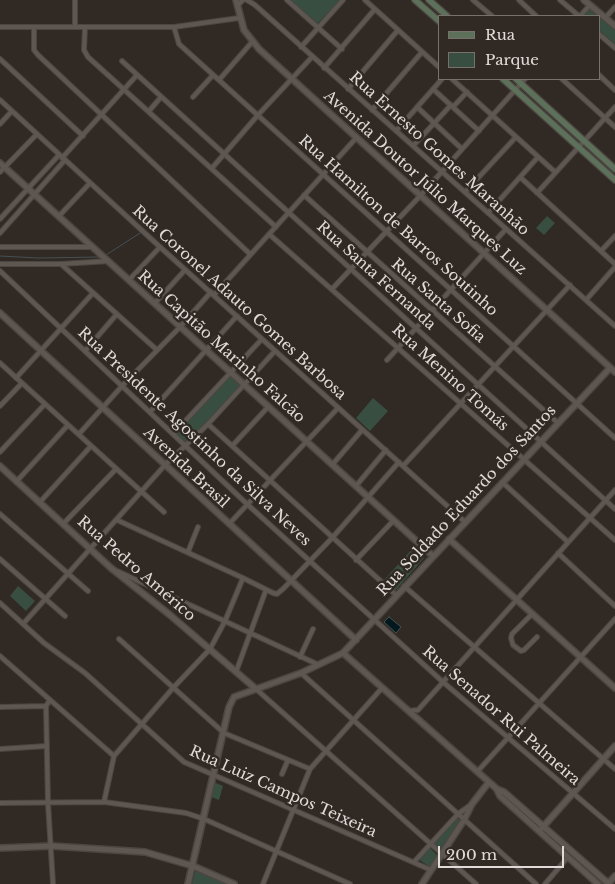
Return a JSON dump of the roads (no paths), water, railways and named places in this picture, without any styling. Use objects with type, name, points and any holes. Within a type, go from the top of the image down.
[{"type":"main road","points":[[415,0],[438,20]]},
{"type":"main road","points":[[423,7],[429,0],[445,15]]},
{"type":"main road","points":[[504,80],[615,180]]},
{"type":"main road","points":[[520,80],[615,169]]},
{"type":"street","points":[[75,0],[75,27]]},
{"type":"street","points":[[236,3],[243,0]]},
{"type":"street","name":"Rua Ernesto Gomes Maranhão","points":[[247,0],[255,5],[613,324]]},
{"type":"street","points":[[287,0],[342,49]]},
{"type":"street","points":[[301,47],[343,0]]},
{"type":"street","points":[[365,0],[438,66]]},
{"type":"street","points":[[474,0],[491,15]]},
{"type":"street","points":[[519,0],[535,15]]},
{"type":"street","points":[[560,0],[579,15]]},
{"type":"street","points":[[584,0],[615,26]]},
{"type":"street","name":"Avenida Doutor Júlio Marques Luz","points":[[236,3],[239,18],[252,42],[615,372]]},
{"type":"street","points":[[581,15],[590,5]]},
{"type":"street","points":[[605,18],[615,7]]},
{"type":"street","points":[[324,68],[375,10]]},
{"type":"street","points":[[0,27],[174,27],[239,18]]},
{"type":"street","points":[[34,27],[34,45],[38,55],[250,254]]},
{"type":"street","points":[[85,27],[85,52],[276,226]]},
{"type":"street","name":"Rua Hamilton de Barros Soutinho","points":[[174,27],[179,44],[615,438]]},
{"type":"street","points":[[348,89],[398,30]]},
{"type":"street","points":[[600,35],[615,48]]},
{"type":"street","points":[[219,80],[252,42]]},
{"type":"street","points":[[372,110],[422,52]]},
{"type":"street","points":[[212,168],[312,57]]},
{"type":"street","points":[[0,59],[83,136]]},
{"type":"street","name":"Rua Santa Fernanda","points":[[122,61],[615,508]]},
{"type":"street","points":[[0,219],[28,188],[83,136],[137,75]]},
{"type":"street","points":[[193,96],[213,75]]},
{"type":"street","points":[[600,76],[615,90]]},
{"type":"street","points":[[396,131],[441,80]]},
{"type":"street","points":[[453,80],[556,172]]},
{"type":"street","points":[[332,289],[442,172],[515,90],[520,80]]},
{"type":"street","points":[[563,80],[615,127]]},
{"type":"street","points":[[433,89],[478,131]]},
{"type":"street","points":[[413,146],[467,92]]},
{"type":"street","points":[[149,111],[162,97]]},
{"type":"street","name":"Rua Coronel Adauto Gomes Barbosa","points":[[0,100],[185,270],[465,522]]},
{"type":"street","points":[[417,107],[462,149]]},
{"type":"street","points":[[537,193],[615,107]]},
{"type":"street","points":[[0,124],[12,112]]},
{"type":"street","points":[[0,172],[36,134]]},
{"type":"street","points":[[465,192],[516,136]]},
{"type":"street","points":[[79,434],[122,386],[269,234],[357,137]]},
{"type":"street","points":[[0,233],[35,194],[62,157]]},
{"type":"street","points":[[488,213],[538,157]]},
{"type":"street","name":"Rua Capitão Marinho Falcão","points":[[0,163],[433,556]]},
{"type":"street","points":[[520,178],[615,265],[586,300]]},
{"type":"street","points":[[58,216],[90,182]]},
{"type":"street","name":"Rua Santa Sofia","points":[[304,195],[558,422]]},
{"type":"street","points":[[387,360],[506,229]]},
{"type":"street","name":"Rua Menino Tomás","points":[[269,234],[615,540]]},
{"type":"street","points":[[601,251],[615,236]]},
{"type":"street","points":[[0,247],[93,247]]},
{"type":"street","points":[[129,280],[160,247]]},
{"type":"street","points":[[0,264],[62,264],[108,261]]},
{"type":"street","points":[[62,264],[157,350]]},
{"type":"street","points":[[155,303],[185,270]]},
{"type":"street","name":"Rua Presidente Agostinho da Silva Neves","points":[[0,271],[247,504],[374,619]]},
{"type":"street","points":[[403,466],[570,285]]},
{"type":"street","points":[[16,378],[93,294]]},
{"type":"street","name":"Avenida Brasil","points":[[0,313],[356,640]]},
{"type":"street","points":[[85,351],[117,314]]},
{"type":"street","points":[[150,412],[237,316]]},
{"type":"street","points":[[613,324],[615,319]]},
{"type":"street","points":[[173,434],[262,339]]},
{"type":"street","points":[[24,624],[165,465],[208,424],[276,352]]},
{"type":"street","points":[[0,363],[164,512]]},
{"type":"street","points":[[610,368],[615,363]]},
{"type":"street","name":"Rua Soldado Eduardo dos Santos","points":[[344,653],[404,586],[610,368]]},
{"type":"street","points":[[0,406],[22,383]]},
{"type":"street","points":[[0,452],[45,404]]},
{"type":"street","points":[[232,446],[268,407]]},
{"type":"street","points":[[229,524],[338,408]]},
{"type":"street","points":[[208,424],[396,595]]},
{"type":"street","points":[[16,482],[68,425]]},
{"type":"street","points":[[332,465],[362,430]]},
{"type":"street","points":[[40,502],[92,446]]},
{"type":"street","points":[[356,486],[386,450]]},
{"type":"street","points":[[117,520],[277,594],[292,581],[332,538],[399,462]]},
{"type":"street","name":"Rua Pedro Américo","points":[[0,466],[111,568],[170,615],[256,689]]},
{"type":"street","points":[[64,524],[116,469]]},
{"type":"street","points":[[502,482],[568,542]]},
{"type":"street","points":[[419,720],[418,710],[615,490]]},
{"type":"street","points":[[0,514],[88,591]]},
{"type":"street","points":[[356,560],[394,520]]},
{"type":"street","points":[[188,552],[198,527]]},
{"type":"street","points":[[449,539],[615,688]]},
{"type":"street","points":[[433,556],[446,544],[455,544]]},
{"type":"street","points":[[427,550],[438,550]]},
{"type":"street","points":[[558,553],[615,606]]},
{"type":"street","points":[[0,559],[65,616]]},
{"type":"street","points":[[111,568],[319,665]]},
{"type":"street","points":[[104,802],[114,756],[210,649],[225,621],[243,578]]},
{"type":"street","points":[[404,586],[615,769]]},
{"type":"street","points":[[236,672],[266,590]]},
{"type":"street","name":"Rua Luiz Campos Teixeira","points":[[0,603],[44,642],[85,673],[184,762],[431,870]]},
{"type":"street","points":[[532,614],[512,634],[511,638],[513,645],[521,651],[537,637]]},
{"type":"street","name":"Rua Senador Rui Palmeira","points":[[374,619],[443,682],[615,829]]},
{"type":"street","points":[[477,772],[615,619]]},
{"type":"street","points":[[300,657],[313,629]]},
{"type":"street","points":[[119,639],[224,733],[310,769]]},
{"type":"street","points":[[188,884],[229,707],[234,697],[301,673],[344,653],[497,789],[500,796],[608,884],[615,876]]},
{"type":"street","points":[[0,656],[114,756]]},
{"type":"street","points":[[301,673],[536,884]]},
{"type":"street","points":[[263,884],[310,769],[382,688]]},
{"type":"street","points":[[256,689],[476,884]]},
{"type":"street","points":[[50,700],[46,706],[48,803],[53,884]]},
{"type":"street","points":[[0,707],[46,706]]},
{"type":"street","points":[[408,711],[418,710]]},
{"type":"street","points":[[0,749],[47,746]]},
{"type":"street","points":[[542,830],[615,746]]},
{"type":"street","points":[[163,753],[167,748]]},
{"type":"street","points":[[282,774],[288,760]]},
{"type":"street","points":[[422,884],[464,820],[472,804],[489,782]]},
{"type":"street","points":[[0,803],[104,802],[186,813],[204,819],[350,884]]},
{"type":"street","points":[[414,862],[458,814],[472,804]]},
{"type":"street","points":[[542,830],[598,884]]},
{"type":"street","points":[[0,848],[52,846],[145,852],[193,866],[234,884]]},
{"type":"street","points":[[545,884],[568,857]]},
{"type":"water","points":[[389,617],[401,627],[396,633],[384,622]]},
{"type":"waterway","points":[[106,255],[140,233]]},
{"type":"waterway","points":[[0,256],[38,258],[99,257]]}]
